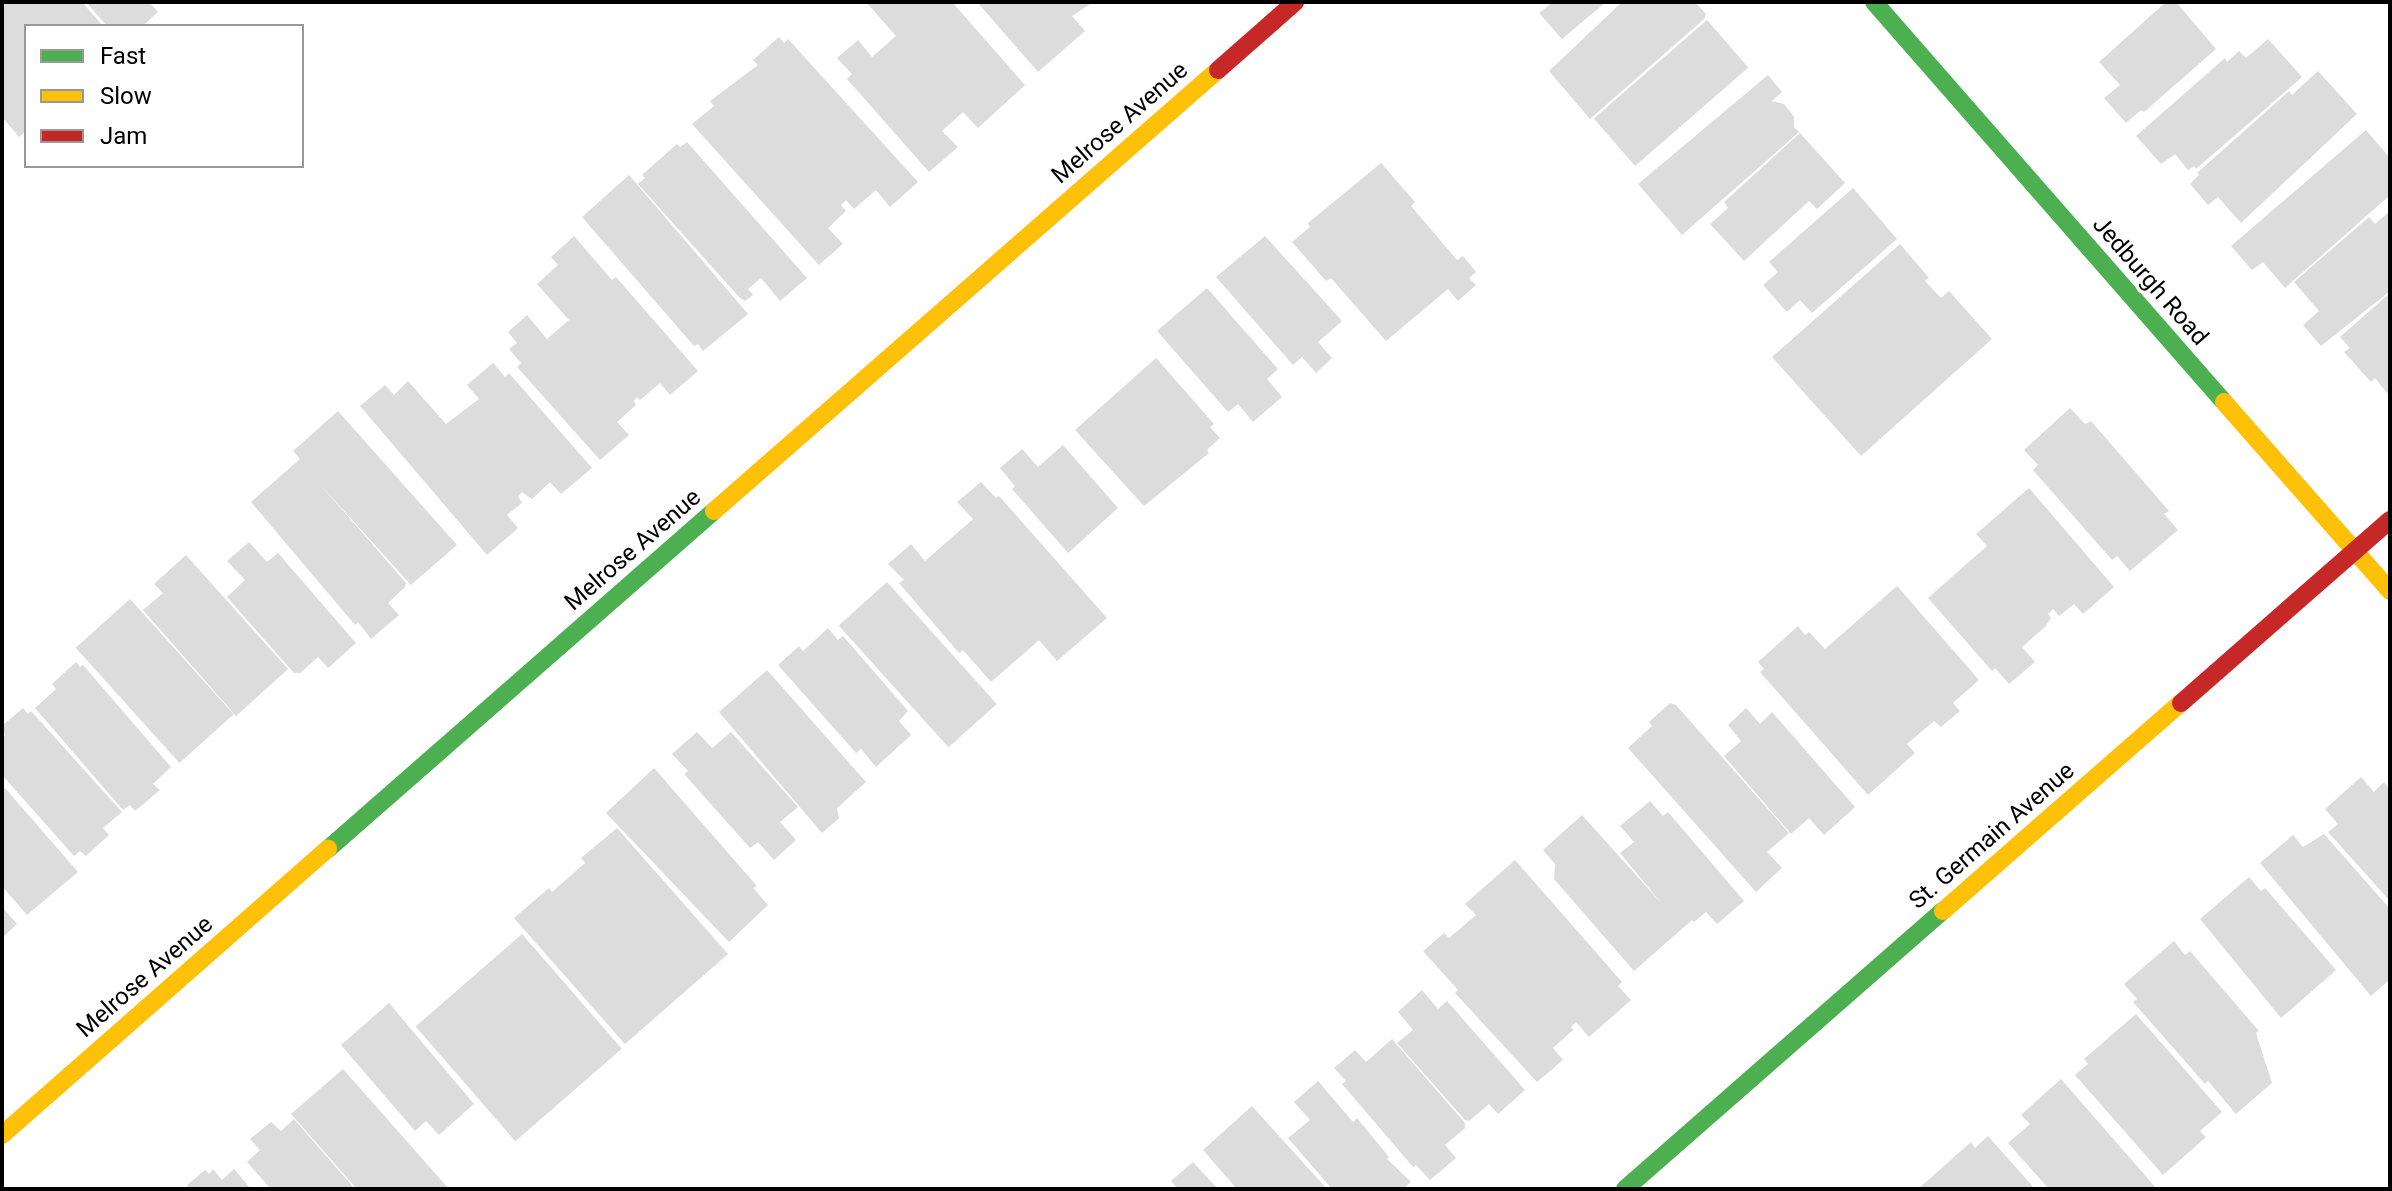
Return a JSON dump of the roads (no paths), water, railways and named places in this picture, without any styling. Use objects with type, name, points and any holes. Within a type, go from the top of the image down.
[{"type":"street","name":"Melrose Avenue","points":[[2,1135],[1295,2]]},
{"type":"street","name":"Jedburgh Road","points":[[1874,2],[2390,591]]},
{"type":"street","name":"St. Germain Avenue","points":[[1625,1189],[2390,520]]}]
